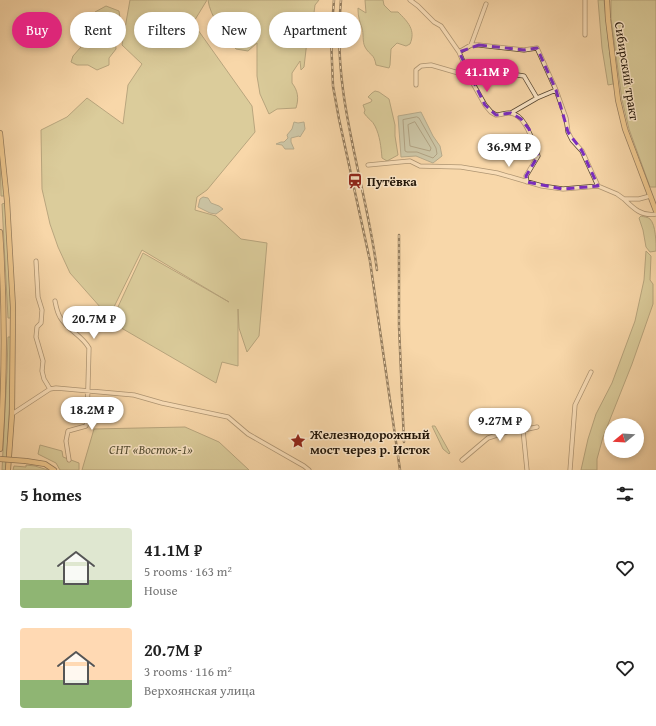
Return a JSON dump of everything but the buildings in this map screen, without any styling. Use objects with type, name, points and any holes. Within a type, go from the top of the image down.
[{"type":"main road","name":"Сибирский тракт","points":[[607,0],[618,100],[625,129],[656,212]]},
{"type":"main road","points":[[0,133],[7,201],[13,313],[12,414],[8,469]]},
{"type":"main road","points":[[0,232],[4,359],[0,449]]},
{"type":"main road","points":[[0,282],[2,274]]},
{"type":"main road","points":[[0,458],[45,464],[54,470]]},
{"type":"street","points":[[410,0],[434,22],[441,26],[459,52],[477,91],[490,112],[496,116],[511,113],[537,98],[556,90]]},
{"type":"street","points":[[585,0],[585,35]]},
{"type":"street","points":[[471,45],[486,4]]},
{"type":"street","points":[[459,52],[471,45],[524,50],[537,48],[556,90],[566,118],[568,132],[572,140],[582,151],[598,186]]},
{"type":"street","points":[[416,85],[416,70],[421,66],[431,65],[462,74],[477,69],[524,76],[537,98]]},
{"type":"street","points":[[511,113],[521,119],[529,130],[538,156],[526,176],[527,182]]},
{"type":"street","points":[[368,165],[410,161],[420,166],[461,167],[497,173],[542,186],[562,189],[598,186],[617,194],[634,210],[645,214],[656,212]]},
{"type":"street","points":[[624,199],[639,199],[650,196]]},
{"type":"street","points":[[36,260],[38,297],[42,310],[41,323],[37,327],[36,337],[42,357],[42,371],[48,390]]},
{"type":"street","points":[[55,301],[60,317],[66,325],[86,343],[89,348],[86,426],[68,431],[66,442],[69,460]]},
{"type":"street","points":[[570,470],[575,405],[591,372]]},
{"type":"street","points":[[12,414],[48,390],[56,388],[134,395],[162,403],[228,417],[248,434],[309,470]]},
{"type":"street","points":[[462,460],[488,438],[512,430],[523,430],[537,427]]},
{"type":"street","points":[[523,430],[527,470]]},
{"type":"highlighted area","points":[[479,45],[524,50],[537,48],[556,90],[568,132],[582,151],[598,186],[563,189],[527,182],[526,176],[538,156],[529,129],[521,119],[511,113],[496,115],[485,105],[459,52]]},
{"type":"green space","points":[[130,0],[207,0],[199,13],[134,12],[134,48],[199,48],[199,31],[207,43],[207,48],[211,48],[252,106],[255,132],[207,190],[197,197],[195,210],[216,216],[241,239],[267,243],[259,336],[247,352],[239,328],[238,309],[238,366],[222,362],[216,383],[111,322],[143,253],[229,302],[142,250],[109,317],[70,273],[58,247],[50,224],[42,189],[41,130],[67,117],[87,98],[123,124],[128,85],[142,64],[125,48],[126,22]]},
{"type":"green space","points":[[208,0],[319,0],[315,5],[314,12],[269,12],[269,48],[306,48],[304,67],[301,70],[300,61],[292,73],[292,83],[296,89],[297,95],[296,108],[277,109],[269,114],[260,94],[257,76],[257,48],[261,48],[261,12],[212,12]]},
{"type":"green space","points":[[365,0],[383,0],[384,5],[391,12],[398,12],[410,26],[412,39],[410,44],[406,46],[397,43],[391,49],[389,68],[376,65],[373,56],[364,45],[361,12],[358,12],[358,8],[366,13]]},
{"type":"green space","points":[[598,0],[604,0],[613,84],[608,85],[602,48]]},
{"type":"green space","points":[[611,0],[656,0],[656,187],[650,187],[629,129],[622,100],[611,18]]},
{"type":"green space","points":[[106,6],[119,12],[95,12]]},
{"type":"green space","points":[[80,48],[116,48],[109,58],[109,65],[97,70],[88,65],[77,65],[71,62],[73,56]]},
{"type":"green space","points":[[235,48],[251,48],[248,51]]},
{"type":"green space","points":[[375,91],[389,99],[395,125],[398,155],[387,161],[382,158],[377,130],[364,113],[365,110],[363,105],[371,102],[372,100],[368,97]]},
{"type":"green space","points":[[0,153],[5,196],[1,196]]},
{"type":"green space","points":[[5,203],[11,318],[8,318],[2,204]]},
{"type":"green space","points":[[641,216],[649,218],[652,222],[655,234],[656,251],[650,252],[646,247],[639,218]]},
{"type":"green space","points":[[646,251],[651,256],[650,280],[653,284],[653,304],[632,364],[611,418],[604,418],[604,434],[597,459],[597,470],[581,470],[588,439],[596,414],[612,383],[635,321],[644,280]]},
{"type":"green space","points":[[8,337],[11,337],[10,396],[6,470],[2,470],[7,372]]},
{"type":"green space","points":[[432,426],[435,426],[450,453],[449,454],[443,449]]},
{"type":"green space","name":"СНТ «Восток-1»","points":[[185,427],[219,442],[249,470],[82,470],[94,429]]},
{"type":"green space","points":[[40,445],[62,451],[63,457],[79,463],[79,470],[60,470],[56,463],[38,454]]},
{"type":"green space","points":[[26,465],[48,470],[13,470],[14,466],[26,467]]},
{"type":"water","points":[[421,112],[433,136],[440,146],[442,156],[433,163],[416,156],[401,157],[398,116]]},
{"type":"water","points":[[294,122],[304,122],[305,129],[300,137],[291,138],[294,149],[285,149],[282,145],[276,144],[284,142],[288,138],[287,135],[292,129]]},
{"type":"water","points":[[203,197],[208,198],[211,203],[223,209],[216,214],[210,213],[198,207],[200,199]]},
{"type":"railway","points":[[334,0],[331,38],[333,86],[370,261],[400,470]]},
{"type":"railway","points":[[341,0],[339,35],[345,103],[372,236],[377,270]]},
{"type":"railway","points":[[399,235],[399,326],[404,442]]},
{"type":"place","name":"Путёвка","points":[[355,181]]},
{"type":"place","name":"Железнодорожный мост через р. Исток","points":[[298,441]]}]
